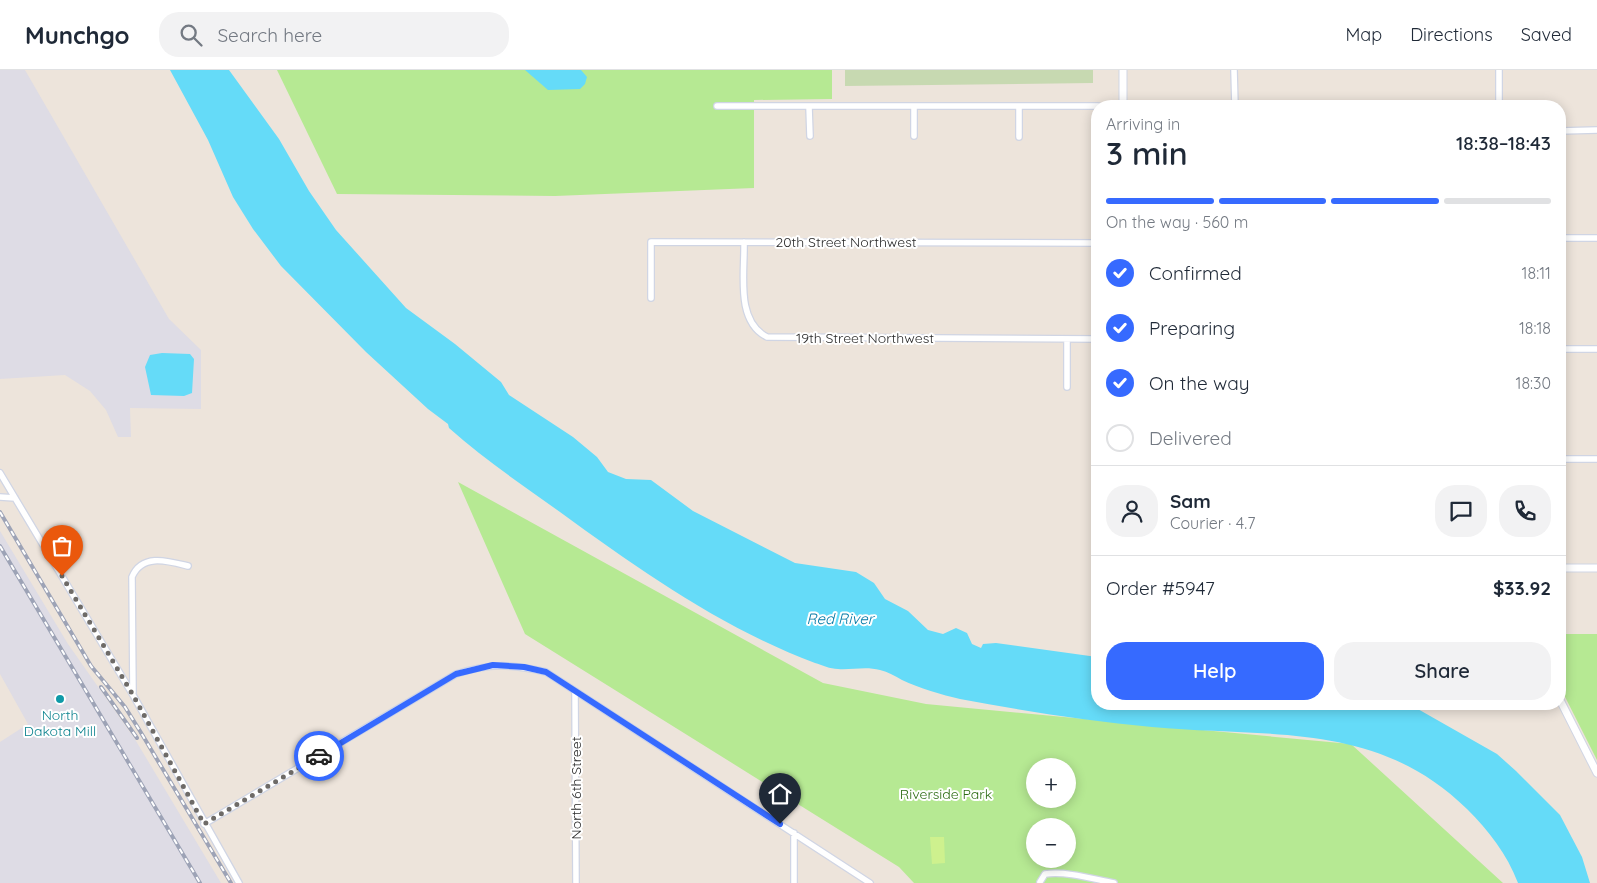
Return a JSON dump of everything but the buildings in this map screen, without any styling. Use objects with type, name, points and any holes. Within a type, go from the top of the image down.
[{"type":"street","points":[[1123,70],[1123,100]]},
{"type":"street","points":[[1234,70],[1235,100]]},
{"type":"street","points":[[1499,70],[1499,100]]},
{"type":"street","points":[[717,106],[1091,106]]},
{"type":"street","points":[[1019,106],[1019,137]]},
{"type":"street","points":[[810,107],[810,136]]},
{"type":"street","points":[[914,107],[914,136]]},
{"type":"street","points":[[1566,130],[1597,130]]},
{"type":"street","points":[[1566,238],[1597,238]]},
{"type":"street","name":"20th Street Northwest","points":[[651,298],[651,242],[1091,243]]},
{"type":"street","name":"19th Street Northwest","points":[[744,242],[747,314],[756,330],[767,337],[1091,339]]},
{"type":"street","points":[[1067,339],[1067,387]]},
{"type":"street","points":[[1566,349],[1597,349]]},
{"type":"street","points":[[1566,459],[1597,459]]},
{"type":"street","points":[[0,473],[133,695],[204,824],[239,883]]},
{"type":"street","points":[[0,497],[15,498]]},
{"type":"street","points":[[133,695],[132,577],[141,564],[150,560],[161,560],[188,566]]},
{"type":"street","points":[[1566,568],[1597,568]]},
{"type":"street","points":[[204,824],[456,674],[493,665],[524,667],[546,672],[575,693],[870,883]]},
{"type":"street","name":"North 6th Street","points":[[575,693],[576,883]]},
{"type":"street","points":[[1565,710],[1597,772]]},
{"type":"street","points":[[794,833],[794,883]]},
{"type":"street","points":[[1040,882],[1045,874],[1065,874],[1114,883]]},
{"type":"shaded area","points":[[0,70],[25,70],[169,319],[201,350],[201,409],[130,408],[131,437],[118,437],[106,410],[90,391],[65,375],[0,379]]},
{"type":"shaded area","name":"North Dakota Mill","points":[[0,531],[68,644],[136,741],[221,883],[0,883],[0,742],[28,724],[0,674]]},
{"type":"green space","points":[[277,70],[832,70],[832,99],[754,100],[754,188],[555,196],[337,194]]},
{"type":"green space","points":[[845,70],[1093,70],[1093,83],[845,86]]},
{"type":"green space","name":"Riverside Park","points":[[458,482],[823,683],[926,704],[1351,744],[1503,883],[914,883],[899,867],[525,634]]},
{"type":"green space","points":[[1566,634],[1597,634],[1597,760],[1566,699]]},
{"type":"green space","points":[[930,837],[944,837],[945,863],[932,864]]},
{"type":"water","name":"Red River","points":[[170,70],[229,70],[279,139],[309,191],[336,230],[406,308],[455,344],[501,382],[509,395],[573,437],[597,457],[608,472],[626,479],[651,480],[693,511],[795,563],[856,572],[874,583],[885,599],[908,611],[928,630],[943,634],[956,628],[967,633],[972,644],[981,648],[983,644],[996,643],[1091,656],[1091,710],[1420,710],[1497,754],[1560,815],[1582,857],[1590,883],[1518,883],[1514,872],[1497,843],[1467,809],[1432,780],[1396,760],[1358,747],[1319,739],[1279,734],[1195,730],[1104,722],[960,699],[923,688],[880,670],[870,668],[829,668],[747,633],[683,596],[621,556],[489,461],[449,428],[448,424],[428,409],[366,352],[281,266],[253,229],[233,197],[208,140]]},
{"type":"water","points":[[525,70],[581,70],[587,77],[585,84],[580,89],[548,90]]},
{"type":"water","points":[[162,353],[190,354],[194,359],[192,393],[184,396],[151,395],[145,367],[150,355]]},
{"type":"railway","points":[[0,512],[91,666],[125,707],[231,883]]},
{"type":"railway","points":[[0,546],[200,883]]},
{"type":"railway","points":[[101,687],[137,738]]},
{"type":"way so far","points":[[62,576],[133,695],[204,824],[319,756]]},
{"type":"place","name":"North Dakota Mill","points":[[60,699]]},
{"type":"route","points":[[319,756],[456,674],[493,665],[524,667],[546,672],[575,693],[780,824]]}]
